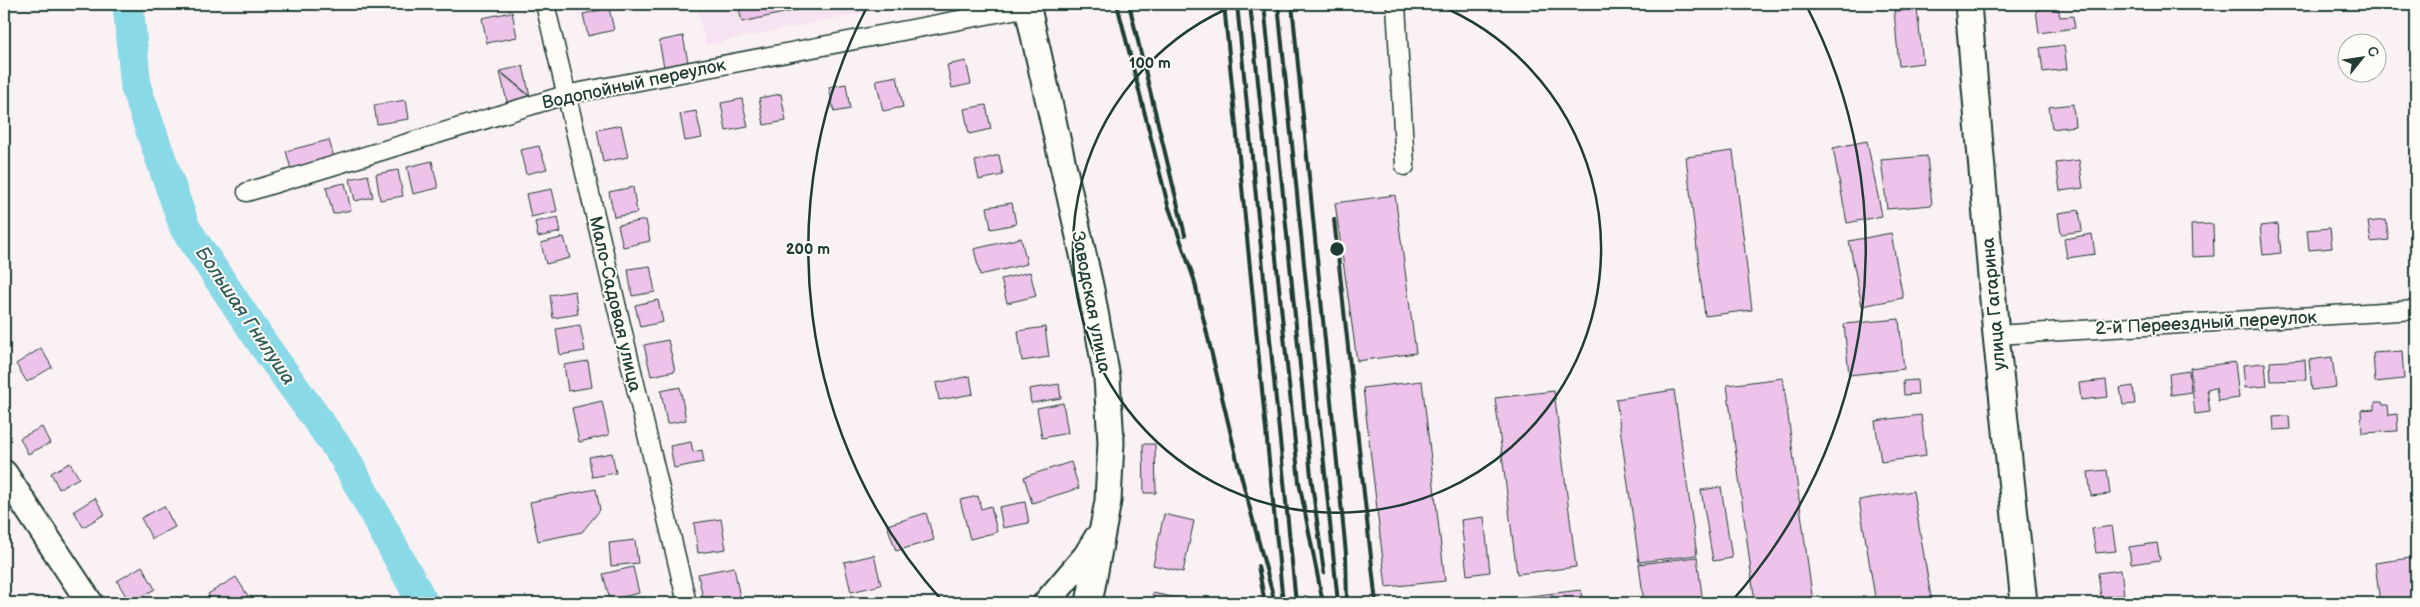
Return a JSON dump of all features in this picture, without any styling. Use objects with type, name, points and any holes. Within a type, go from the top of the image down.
[{"type":"main road","name":"улица Гагарина","points":[[1968,4],[1996,335],[2024,603]]},
{"type":"main road","name":"Заводская улица","points":[[1027,5],[1091,290],[1107,378],[1111,442],[1108,501],[1089,603]]},
{"type":"main road","points":[[4,473],[90,603]]},
{"type":"main road","points":[[1046,603],[1086,556],[1101,531]]},
{"type":"street","name":"Мало-Садовая улица","points":[[545,4],[565,95],[687,603]]},
{"type":"street","points":[[1396,4],[1405,166]]},
{"type":"street","name":"Водопойный переулок","points":[[247,192],[565,95],[1027,5]]},
{"type":"street","name":"2-й Переездный переулок","points":[[1996,335],[2416,310]]},
{"type":"shaded area","points":[[696,4],[906,4],[706,45]]},
{"type":"building","points":[[738,4],[825,4],[742,22]]},
{"type":"building","points":[[2058,7],[2060,17],[2073,16],[2075,28],[2039,33],[2036,10]]},
{"type":"building","points":[[609,8],[614,30],[588,36],[583,14]]},
{"type":"building","points":[[1917,9],[1923,63],[1899,66],[1894,11]]},
{"type":"building","points":[[512,12],[517,37],[487,43],[482,18]]},
{"type":"building","points":[[683,36],[688,62],[664,67],[659,41]]},
{"type":"building","points":[[2064,45],[2067,69],[2043,72],[2040,48]]},
{"type":"building","points":[[966,61],[971,84],[952,88],[947,65]]},
{"type":"building","points":[[523,66],[530,96],[500,71]]},
{"type":"building","points":[[500,72],[529,96],[507,102]]},
{"type":"building","points":[[897,76],[903,107],[883,111],[876,80]]},
{"type":"building","points":[[846,84],[850,109],[834,112],[829,87]]},
{"type":"building","points":[[781,94],[786,121],[764,125],[759,98]]},
{"type":"building","points":[[742,99],[748,127],[726,131],[721,103]]},
{"type":"building","points":[[406,100],[409,119],[377,124],[374,105]]},
{"type":"building","points":[[2073,104],[2075,126],[2052,129],[2049,107]]},
{"type":"building","points":[[986,105],[991,129],[969,134],[964,109]]},
{"type":"building","points":[[696,111],[702,138],[685,141],[680,114]]},
{"type":"building","points":[[621,125],[628,157],[603,162],[597,130]]},
{"type":"building","points":[[329,140],[334,158],[291,169],[286,151]]},
{"type":"building","points":[[1867,141],[1882,216],[1847,223],[1833,148]]},
{"type":"building","points":[[539,146],[547,169],[526,174],[520,150]]},
{"type":"building","points":[[1733,151],[1752,310],[1705,316],[1686,157]]},
{"type":"building","points":[[999,155],[1003,175],[979,180],[975,161]]},
{"type":"building","points":[[1927,156],[1932,205],[1887,209],[1881,160]]},
{"type":"building","points":[[2079,160],[2083,188],[2060,191],[2056,163]]},
{"type":"building","points":[[432,161],[438,188],[413,194],[407,167]]},
{"type":"building","points":[[398,170],[403,196],[380,200],[376,174]]},
{"type":"building","points":[[368,175],[373,197],[355,201],[350,179]]},
{"type":"building","points":[[345,183],[351,210],[333,214],[326,187]]},
{"type":"building","points":[[633,187],[637,213],[614,217],[609,192]]},
{"type":"building","points":[[552,189],[557,211],[531,217],[526,194]]},
{"type":"building","points":[[1395,195],[1416,353],[1357,361],[1335,203]]},
{"type":"building","points":[[1012,203],[1016,224],[991,229],[987,207]]},
{"type":"building","points":[[2079,210],[2082,231],[2061,234],[2058,213]]},
{"type":"building","points":[[558,217],[561,232],[538,237],[535,222]]},
{"type":"building","points":[[646,220],[650,241],[623,247],[618,225]]},
{"type":"building","points":[[2386,220],[2389,240],[2371,242],[2368,222]]},
{"type":"building","points":[[2213,224],[2214,256],[2192,257],[2191,225]]},
{"type":"building","points":[[2278,224],[2281,253],[2263,255],[2260,226]]},
{"type":"building","points":[[2330,228],[2332,248],[2309,250],[2307,230]]},
{"type":"building","points":[[1891,233],[1903,298],[1862,306],[1849,241]]},
{"type":"building","points":[[2092,234],[2095,254],[2067,258],[2064,239]]},
{"type":"building","points":[[564,237],[570,258],[546,264],[541,243]]},
{"type":"building","points":[[1021,238],[1027,264],[980,275],[974,249]]},
{"type":"building","points":[[650,266],[655,292],[632,296],[628,269]]},
{"type":"building","points":[[1030,272],[1036,296],[1007,303],[1001,279]]},
{"type":"building","points":[[575,291],[578,314],[553,318],[550,295]]},
{"type":"building","points":[[658,300],[663,322],[640,327],[635,305]]},
{"type":"building","points":[[1899,319],[1904,369],[1849,375],[1844,324]]},
{"type":"building","points":[[580,325],[585,351],[560,355],[556,329]]},
{"type":"building","points":[[1045,327],[1049,357],[1022,361],[1018,331]]},
{"type":"building","points":[[668,340],[675,371],[651,376],[644,345]]},
{"type":"building","points":[[41,348],[52,367],[27,382],[16,364]]},
{"type":"building","points":[[2402,351],[2404,379],[2375,382],[2373,353]]},
{"type":"building","points":[[2332,357],[2336,387],[2312,390],[2309,360]]},
{"type":"building","points":[[2305,360],[2306,380],[2271,381],[2270,362]]},
{"type":"building","points":[[588,361],[592,387],[568,391],[564,365]]},
{"type":"building","points":[[2235,362],[2239,398],[2218,401],[2216,388],[2207,389],[2210,412],[2195,414],[2190,368]]},
{"type":"building","points":[[2265,363],[2267,386],[2245,388],[2243,365]]},
{"type":"building","points":[[2189,371],[2191,392],[2171,395],[2169,374]]},
{"type":"building","points":[[970,376],[973,394],[939,400],[936,383]]},
{"type":"building","points":[[1783,378],[1813,603],[1755,603],[1727,385]]},
{"type":"building","points":[[1917,380],[1918,394],[1904,395],[1903,381]]},
{"type":"building","points":[[2106,380],[2108,397],[2081,400],[2079,383]]},
{"type":"building","points":[[1422,381],[1445,581],[1386,587],[1363,388]]},
{"type":"building","points":[[1059,384],[1061,398],[1031,403],[1029,389]]},
{"type":"building","points":[[2133,386],[2135,404],[2123,405],[2120,388]]},
{"type":"building","points":[[680,387],[686,420],[667,424],[661,391]]},
{"type":"building","points":[[1674,390],[1697,555],[1639,562],[1616,399]]},
{"type":"building","points":[[1554,391],[1576,567],[1517,574],[1495,398]]},
{"type":"building","points":[[602,401],[609,435],[579,442],[572,408]]},
{"type":"building","points":[[2375,402],[2382,402],[2383,405],[2388,405],[2389,415],[2397,414],[2398,431],[2362,433],[2361,410],[2375,409]]},
{"type":"building","points":[[1063,403],[1068,433],[1042,438],[1037,408]]},
{"type":"building","points":[[1921,415],[1926,456],[1881,462],[1875,421]]},
{"type":"building","points":[[2289,416],[2290,429],[2274,430],[2273,417]]},
{"type":"building","points":[[42,427],[50,443],[28,454],[20,438]]},
{"type":"building","points":[[691,442],[693,452],[702,450],[704,462],[674,468],[670,446]]},
{"type":"building","points":[[1143,444],[1155,444],[1156,493],[1144,493]]},
{"type":"building","points":[[612,453],[616,473],[592,477],[589,457]]},
{"type":"building","points":[[1071,462],[1079,488],[1032,503],[1024,477]]},
{"type":"building","points":[[70,463],[79,478],[59,489],[51,473]]},
{"type":"building","points":[[2107,470],[2110,494],[2091,496],[2088,472]]},
{"type":"building","points":[[1721,487],[1732,558],[1713,561],[1701,490]]},
{"type":"building","points":[[596,489],[600,510],[582,532],[538,541],[530,502]]},
{"type":"building","points":[[1913,491],[1932,603],[1876,603],[1859,500]]},
{"type":"building","points":[[978,496],[981,509],[991,506],[997,532],[970,539],[960,500]]},
{"type":"building","points":[[95,498],[105,514],[83,527],[74,511]]},
{"type":"building","points":[[1025,502],[1029,523],[1003,528],[999,507]]},
{"type":"building","points":[[164,506],[175,527],[152,539],[141,518]]},
{"type":"building","points":[[926,513],[934,540],[896,551],[887,525]]},
{"type":"building","points":[[1164,514],[1194,521],[1183,572],[1153,565]]},
{"type":"building","points":[[1484,517],[1490,572],[1467,575],[1461,520]]},
{"type":"building","points":[[721,519],[726,549],[698,553],[694,523]]},
{"type":"building","points":[[2112,526],[2116,551],[2096,553],[2092,529]]},
{"type":"building","points":[[635,540],[638,563],[611,566],[609,543]]},
{"type":"building","points":[[2157,543],[2160,560],[2131,564],[2129,547]]},
{"type":"building","points":[[874,555],[881,585],[851,592],[844,562]]},
{"type":"building","points":[[1697,557],[1703,603],[1644,603],[1639,564]]},
{"type":"building","points":[[2410,558],[2415,603],[2380,603],[2375,563]]},
{"type":"building","points":[[142,566],[155,589],[130,603],[117,581]]},
{"type":"building","points":[[633,567],[639,593],[610,600],[603,574]]},
{"type":"building","points":[[734,567],[741,603],[704,603],[698,574]]},
{"type":"building","points":[[2121,570],[2124,595],[2101,597],[2098,573]]},
{"type":"building","points":[[236,577],[248,596],[236,603],[213,603],[208,594]]},
{"type":"building","points":[[1581,590],[1582,603],[1523,603],[1522,597]]},
{"type":"building","points":[[1153,593],[1196,602],[1196,603],[1151,603]]},
{"type":"waterway","name":"Большая Гнилуша","points":[[128,4],[136,88],[185,228],[265,347],[344,457],[423,603]]},
{"type":"railway","points":[[1117,4],[1168,205],[1194,279],[1237,460],[1275,603]]},
{"type":"railway","points":[[1129,4],[1185,235]]},
{"type":"railway","points":[[1224,4],[1283,603]]},
{"type":"railway","points":[[1237,4],[1296,603]]},
{"type":"railway","points":[[1250,4],[1299,482],[1323,603]]},
{"type":"railway","points":[[1264,4],[1311,476],[1324,573]]},
{"type":"railway","points":[[1278,4],[1338,603]]},
{"type":"railway","points":[[1292,4],[1346,554],[1347,603]]},
{"type":"railway","points":[[1334,219],[1376,603]]},
{"type":"railway","points":[[1258,566],[1265,603]]}]
